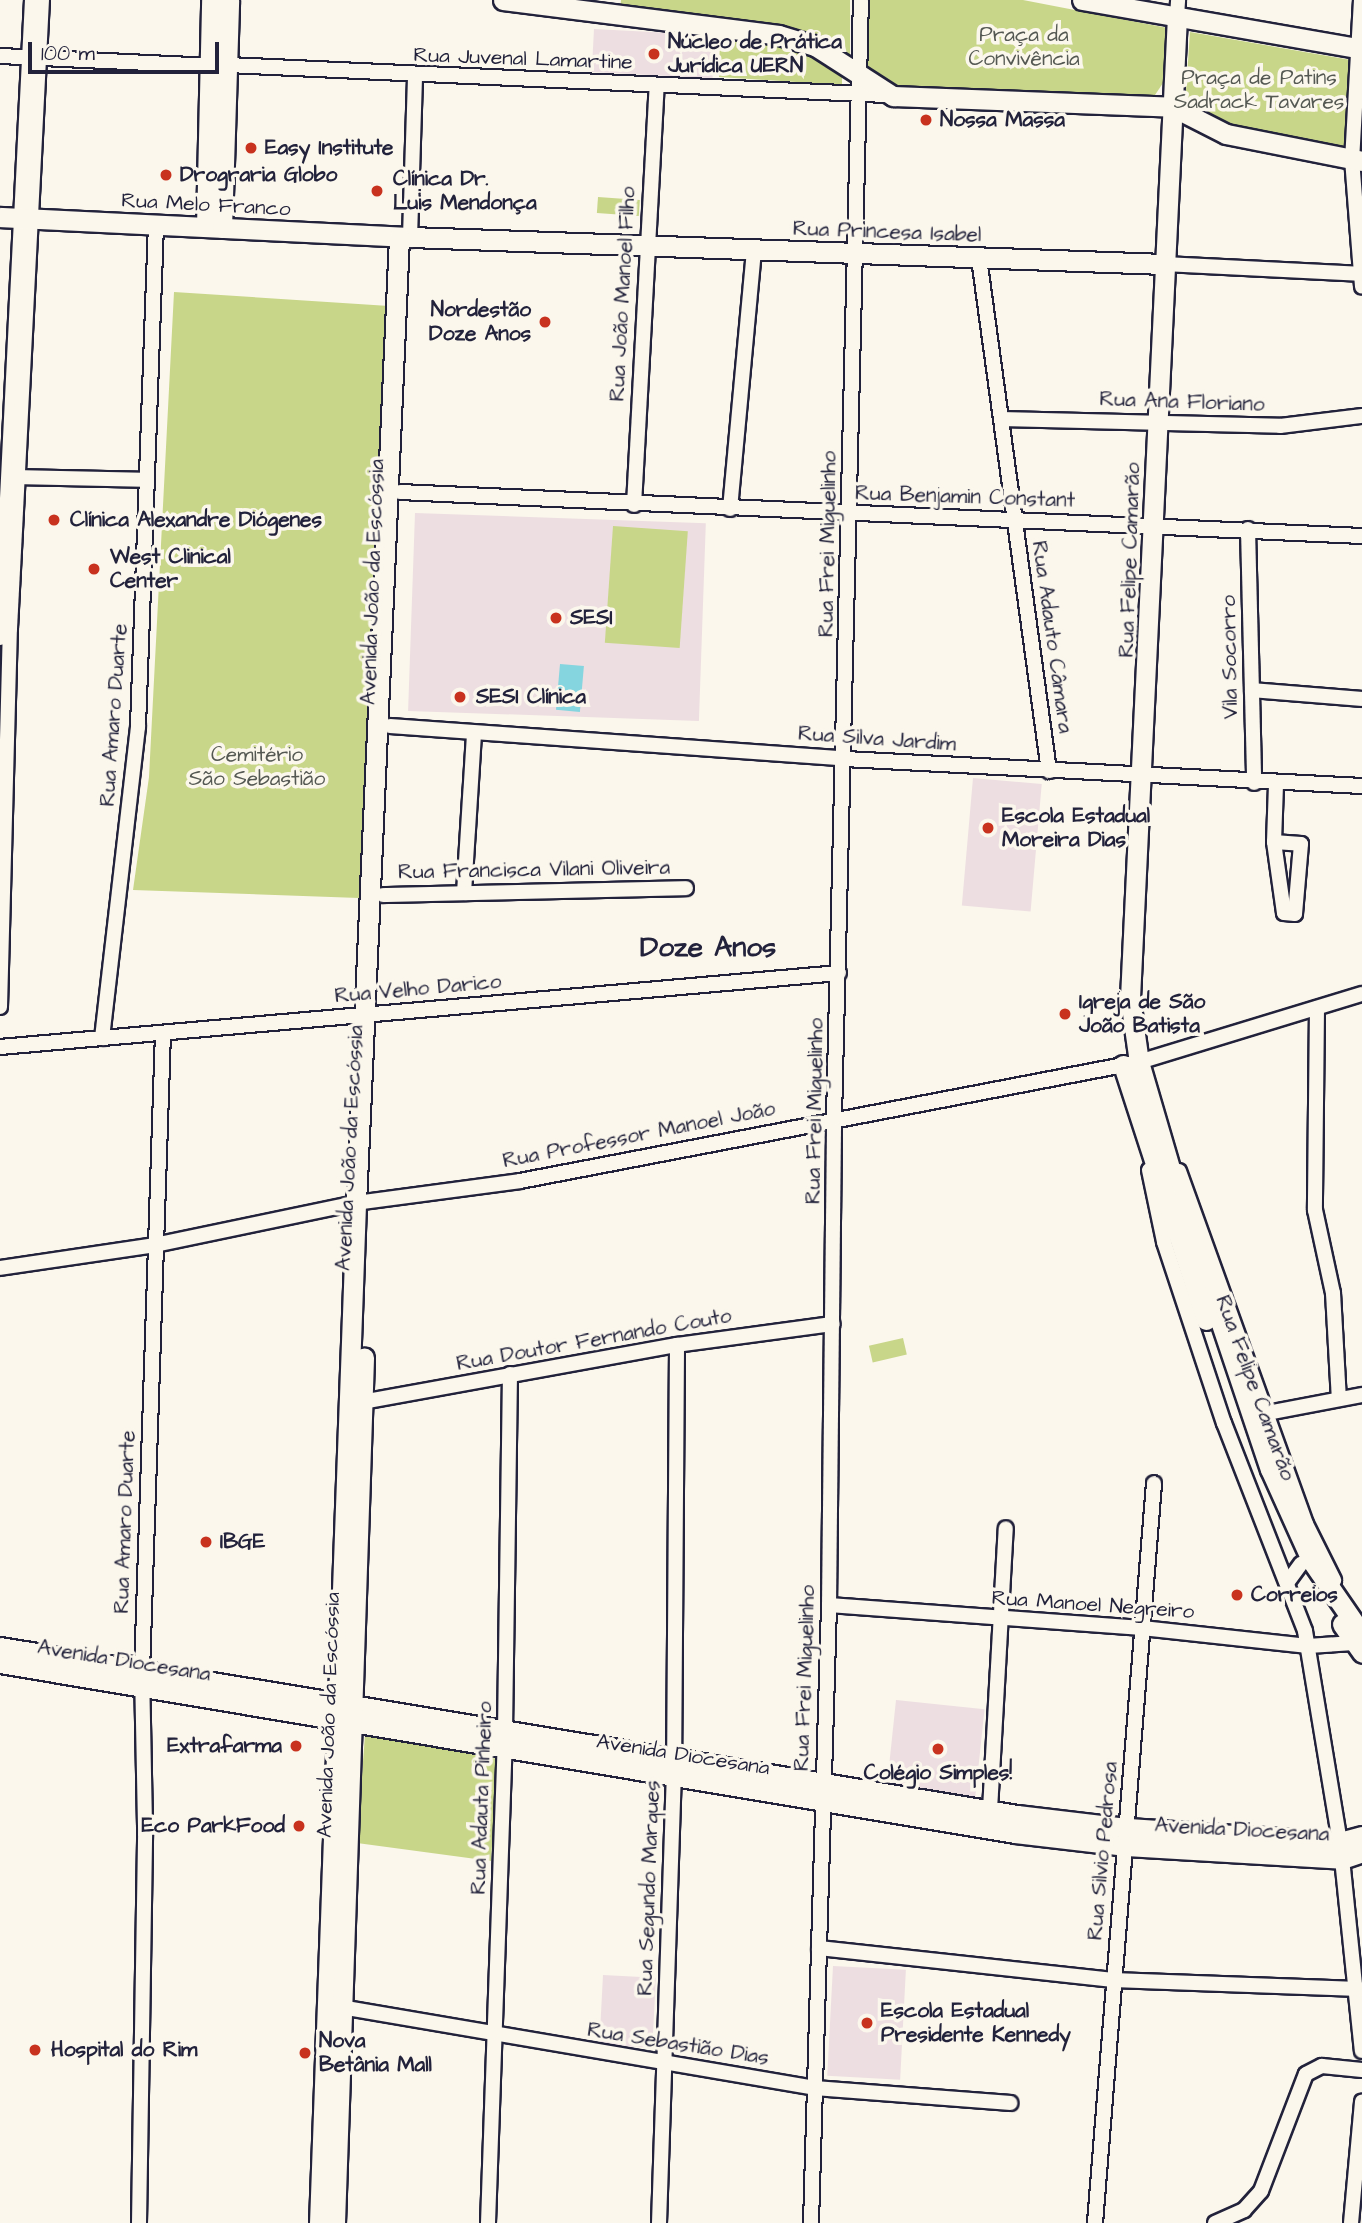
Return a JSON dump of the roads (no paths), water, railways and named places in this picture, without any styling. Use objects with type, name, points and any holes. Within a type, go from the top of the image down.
[{"type":"main road","points":[[211,0],[218,65],[214,228]]},
{"type":"main road","points":[[218,65],[229,0]]},
{"type":"main road","points":[[503,0],[610,8],[768,32],[815,46],[858,85],[886,95],[1173,107],[1226,134],[1357,160]]},
{"type":"main road","points":[[1083,0],[1177,8],[1360,49]]},
{"type":"main road","name":"Rua Felipe Camarão","points":[[1177,8],[1144,776],[1130,999],[1131,1063],[1172,1202],[1301,1564],[1359,1636]]},
{"type":"main road","name":"Rua Melo Franco","points":[[0,217],[405,237]]},
{"type":"main road","name":"Rua Princesa Isabel","points":[[405,237],[1166,264]]},
{"type":"main road","name":"Avenida João da Escóssia","points":[[372,1014],[383,895],[400,492],[405,237]]},
{"type":"main road","name":"Avenida João da Escóssia","points":[[334,2223],[341,2007],[345,1713],[363,1203],[405,237]]},
{"type":"main road","name":"Avenida João da Escóssia","points":[[319,2223],[362,1402],[363,1203]]},
{"type":"main road","name":"Rua Felipe Camarão","points":[[1290,1532],[1359,1636]]},
{"type":"main road","name":"Avenida Diocesana","points":[[0,1647],[143,1680]]},
{"type":"main road","name":"Avenida Diocesana","points":[[0,1663],[143,1680],[1016,1824],[1127,1837],[1362,1852]]},
{"type":"main road","name":"Avenida Diocesana","points":[[823,1791],[990,1810],[1016,1824]]},
{"type":"main road","name":"Avenida Diocesana","points":[[1341,1851],[1362,1836]]},
{"type":"street","points":[[0,651],[34,58],[32,0]]},
{"type":"street","points":[[34,58],[42,0]]},
{"type":"street","name":"Rua Frei Miguelinho","points":[[811,2223],[829,1605],[834,1118],[845,759],[860,0]]},
{"type":"street","points":[[1361,0],[1357,160],[1361,278]]},
{"type":"street","name":"Rua Juvenal Lamartine","points":[[0,56],[657,86],[858,85]]},
{"type":"street","name":"Avenida João da Escóssia","points":[[405,237],[415,76]]},
{"type":"street","name":"Rua João Manoel Filho","points":[[634,505],[646,245],[657,86]]},
{"type":"street","name":"Rua Amaro Duarte","points":[[102,1038],[138,727],[156,224]]},
{"type":"street","points":[[730,509],[754,248]]},
{"type":"street","name":"Rua Adauto Câmara","points":[[979,258],[1049,771]]},
{"type":"street","name":"Rua Princesa Isabel","points":[[1166,264],[1361,278]]},
{"type":"street","name":"Rua Ana Floriano","points":[[1001,419],[1159,420],[1280,426],[1362,416]]},
{"type":"street","points":[[9,477],[147,480]]},
{"type":"street","points":[[0,1007],[9,477]]},
{"type":"street","name":"Rua Benjamin Constant","points":[[400,492],[634,505],[1014,519],[1362,536]]},
{"type":"street","name":"Vila Socorro","points":[[1248,529],[1254,783]]},
{"type":"street","points":[[1252,690],[1362,699]]},
{"type":"street","name":"Rua Silva Jardim","points":[[390,726],[845,759],[1254,783],[1362,786]]},
{"type":"street","points":[[464,893],[474,734]]},
{"type":"street","points":[[1274,842],[1301,844],[1295,914],[1284,913],[1274,842],[1276,784]]},
{"type":"street","name":"Rua Francisca Vilani Oliveira","points":[[383,895],[686,888]]},
{"type":"street","name":"Rua Velho Darico","points":[[0,1047],[839,973]]},
{"type":"street","name":"Rua Professor Manoel João","points":[[0,1268],[155,1245],[363,1203],[520,1181],[834,1118],[1131,1063],[1362,994]]},
{"type":"street","points":[[1317,1008],[1315,1210],[1333,1293],[1339,1399]]},
{"type":"street","name":"Rua Amaro Duarte","points":[[139,2223],[143,1680],[163,1033]]},
{"type":"street","name":"Rua Felipe Camarão","points":[[1148,1120],[1267,1413],[1306,1524],[1359,1636]]},
{"type":"street","name":"Rua Felipe Camarão","points":[[1148,1120],[1164,1242],[1224,1423],[1287,1583],[1308,1646],[1341,1851],[1359,1989],[1362,2051]]},
{"type":"street","name":"Rua Doutor Fernando Couto","points":[[362,1402],[677,1345],[833,1324]]},
{"type":"street","name":"Rua Segundo Marques","points":[[659,2223],[674,1768],[677,1345]]},
{"type":"street","name":"Rua Adauta Pinheiro","points":[[488,2223],[505,1739],[510,1374]]},
{"type":"street","points":[[1267,1413],[1362,1395]]},
{"type":"street","name":"Rua Silvio Pedrosa","points":[[1095,2223],[1154,1483]]},
{"type":"street","points":[[990,1810],[1006,1528]]},
{"type":"street","points":[[1287,1583],[1301,1564]]},
{"type":"street","name":"Rua Manoel Negreiro","points":[[829,1605],[1001,1620],[1142,1628],[1308,1646],[1359,1636]]},
{"type":"street","points":[[819,1948],[1114,1980],[1359,1989]]},
{"type":"street","name":"Rua Sebastião Dias","points":[[341,2007],[496,2036],[815,2088],[1010,2103]]},
{"type":"street","points":[[1215,2223],[1244,2210],[1261,2191],[1306,2074],[1322,2066],[1362,2070]]},
{"type":"street","points":[[1351,2223],[1362,2101]]},
{"type":"water","points":[[560,664],[584,666],[580,712],[556,710]]},
{"type":"place","name":"Núcleo de Prática Jurídica UERN","points":[[654,54]]},
{"type":"place","name":"Nossa Massa","points":[[926,120]]},
{"type":"place","name":"Easy Institute","points":[[251,148]]},
{"type":"place","name":"Drograria Globo","points":[[166,175]]},
{"type":"place","name":"Clínica Dr. Luis Mendonça","points":[[377,191]]},
{"type":"place","name":"Nordestão Doze Anos","points":[[545,322]]},
{"type":"place","name":"Clínica Alexandre Diógenes","points":[[54,520]]},
{"type":"place","name":"West Clinical Center","points":[[94,569]]},
{"type":"place","name":"SESI","points":[[556,618]]},
{"type":"place","name":"SESI Clínica","points":[[460,697]]},
{"type":"place","name":"Escola Estadual Moreira Dias","points":[[988,828]]},
{"type":"place","name":"Igreja de São João Batista","points":[[1065,1014]]},
{"type":"place","name":"IBGE","points":[[206,1542]]},
{"type":"place","name":"Correios","points":[[1237,1595]]},
{"type":"place","name":"Extrafarma","points":[[296,1746]]},
{"type":"place","name":"Colégio Simples!","points":[[938,1749]]},
{"type":"place","name":"Eco ParkFood","points":[[299,1826]]},
{"type":"place","name":"Escola Estadual Presidente Kennedy","points":[[867,2023]]},
{"type":"place","name":"Hospital do Rim","points":[[35,2050]]},
{"type":"place","name":"Nova Betânia Mall","points":[[305,2053]]},
{"type":"district","name":"Doze Anos","points":[[708,948]]},
{"type":"park label","name":"Praça da Convivência","points":[[1024,47]]},
{"type":"park label","name":"Praça de Patins Sadrack Tavares","points":[[1259,90]]},
{"type":"park label","name":"Cemitério São Sebastião","points":[[257,767]]}]
